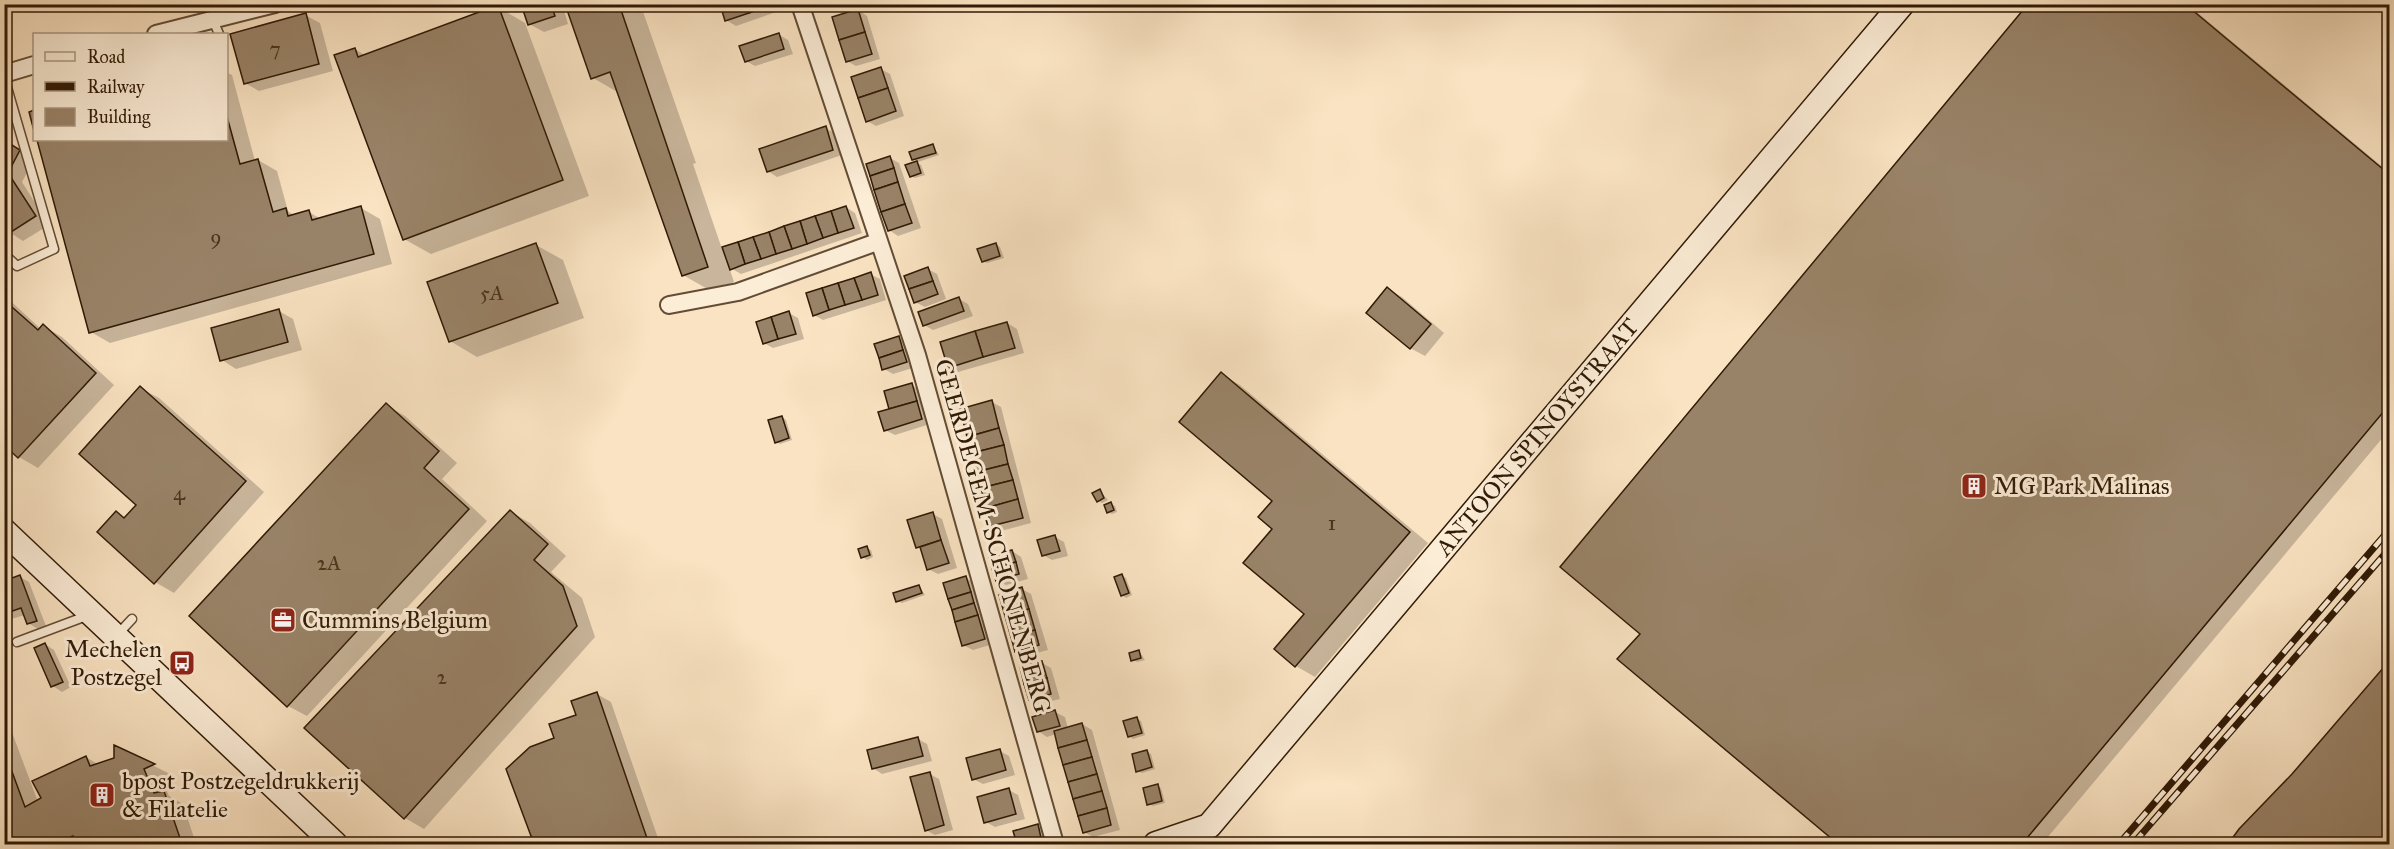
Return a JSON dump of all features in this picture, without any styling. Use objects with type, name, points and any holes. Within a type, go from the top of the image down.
[{"type":"street","points":[[165,33],[216,27],[276,4]]},
{"type":"street","name":"GEERDEGEM-SCHONENBERG","points":[[800,4],[877,242],[917,355],[1055,844]]},
{"type":"street","name":"ANTOON SPINOYSTRAAT","points":[[1156,844],[1209,826],[1902,4]]},
{"type":"street","points":[[4,76],[33,65]]},
{"type":"street","points":[[669,305],[738,292],[877,242]]},
{"type":"street","points":[[4,531],[92,614],[124,628],[335,844]]},
{"type":"lane","points":[[4,76],[54,249],[17,266],[4,254]]},
{"type":"lane","points":[[17,642],[92,614]]},
{"type":"building","points":[[521,4],[551,4],[555,16],[528,25]]},
{"type":"building","points":[[565,4],[619,4],[708,267],[682,276],[610,72],[591,79]]},
{"type":"building","points":[[720,4],[746,4],[749,13],[725,21]]},
{"type":"building","points":[[746,4],[774,4],[749,13]]},
{"type":"building","name":"MG Park Malinas","points":[[2028,4],[2185,4],[2390,175],[2390,404],[2022,844],[1838,844],[1617,659],[1640,634],[1560,567]]},
{"type":"building","points":[[498,5],[563,180],[403,240],[334,55],[355,48],[358,57]]},
{"type":"building","points":[[858,9],[865,32],[839,40],[832,17]]},
{"type":"building","points":[[306,13],[319,64],[244,84],[230,34]]},
{"type":"building","points":[[865,32],[872,54],[846,62],[839,40]]},
{"type":"building","points":[[779,33],[784,49],[745,62],[739,46]]},
{"type":"building","points":[[881,67],[888,88],[858,98],[851,77]]},
{"type":"building","points":[[888,88],[896,111],[866,122],[858,98]]},
{"type":"building","points":[[33,110],[33,127],[29,112]]},
{"type":"building","points":[[228,120],[240,164],[258,159],[273,212],[286,208],[288,216],[309,210],[312,220],[361,206],[374,254],[89,333],[37,141],[228,141]]},
{"type":"building","points":[[826,126],[833,150],[767,172],[759,149]]},
{"type":"building","points":[[4,140],[20,150],[8,173],[36,216],[8,234],[4,228]]},
{"type":"building","points":[[933,144],[936,153],[912,160],[909,152]]},
{"type":"building","points":[[890,156],[894,168],[870,176],[866,164]]},
{"type":"building","points":[[917,161],[921,173],[910,177],[905,165]]},
{"type":"building","points":[[894,168],[898,182],[874,190],[870,176]]},
{"type":"building","points":[[898,182],[905,204],[881,212],[874,190]]},
{"type":"building","points":[[905,204],[912,223],[888,231],[881,212]]},
{"type":"building","points":[[846,206],[854,228],[838,233],[831,211]]},
{"type":"building","points":[[831,211],[838,233],[823,238],[815,216]]},
{"type":"building","points":[[815,216],[823,238],[807,244],[800,221]]},
{"type":"building","points":[[800,221],[807,244],[792,249],[784,226]]},
{"type":"building","points":[[784,226],[792,249],[776,254],[769,232]]},
{"type":"building","points":[[769,232],[776,254],[761,259],[753,237]]},
{"type":"building","points":[[753,237],[761,259],[745,264],[738,242]]},
{"type":"building","points":[[738,242],[745,264],[730,270],[722,247]]},
{"type":"building","points":[[536,243],[558,303],[449,342],[427,282]]},
{"type":"building","points":[[996,243],[1000,256],[982,262],[977,249]]},
{"type":"building","points":[[928,267],[933,281],[909,289],[904,276]]},
{"type":"building","points":[[871,272],[878,295],[862,300],[854,278]]},
{"type":"building","points":[[854,278],[862,300],[845,305],[838,283]]},
{"type":"building","points":[[933,281],[938,294],[914,303],[909,289]]},
{"type":"building","points":[[838,283],[845,305],[829,310],[822,288]]},
{"type":"building","points":[[1387,287],[1431,324],[1410,349],[1366,313]]},
{"type":"building","points":[[822,288],[829,310],[813,316],[806,293]]},
{"type":"building","points":[[959,297],[964,311],[923,326],[918,312]]},
{"type":"building","points":[[4,300],[38,330],[43,324],[96,373],[18,458],[4,445]]},
{"type":"building","points":[[279,309],[288,342],[220,361],[211,328]]},
{"type":"building","points":[[789,311],[796,334],[778,339],[771,317]]},
{"type":"building","points":[[771,317],[778,339],[763,344],[756,322]]},
{"type":"building","points":[[1007,322],[1015,348],[983,357],[975,331]]},
{"type":"building","points":[[975,331],[983,357],[948,368],[940,342]]},
{"type":"building","points":[[899,336],[903,350],[879,358],[874,344]]},
{"type":"building","points":[[903,350],[907,362],[882,370],[879,358]]},
{"type":"building","points":[[1221,372],[1410,532],[1295,667],[1274,649],[1304,614],[1243,563],[1272,529],[1258,517],[1272,501],[1179,422]]},
{"type":"building","points":[[912,383],[917,401],[889,409],[884,391]]},
{"type":"building","points":[[140,386],[246,481],[154,584],[97,532],[116,511],[124,518],[136,505],[79,454]]},
{"type":"building","points":[[992,400],[999,428],[967,437],[960,409]]},
{"type":"building","points":[[917,401],[922,419],[884,431],[878,412]]},
{"type":"building","points":[[386,403],[439,451],[424,468],[469,509],[287,707],[189,616]]},
{"type":"building","points":[[782,416],[789,438],[775,443],[768,420]]},
{"type":"building","points":[[999,428],[1004,445],[972,453],[967,437]]},
{"type":"building","points":[[1004,445],[1008,464],[976,472],[972,453]]},
{"type":"building","points":[[1008,464],[1013,480],[981,488],[976,472]]},
{"type":"building","points":[[1013,480],[1018,499],[986,508],[981,488]]},
{"type":"building","points":[[1100,489],[1104,498],[1097,502],[1092,493]]},
{"type":"building","points":[[1018,499],[1023,518],[991,526],[986,508]]},
{"type":"building","points":[[1111,502],[1114,510],[1107,513],[1104,505]]},
{"type":"building","points":[[510,510],[548,544],[534,560],[563,586],[577,626],[404,819],[304,728]]},
{"type":"building","points":[[933,512],[941,540],[916,548],[907,520]]},
{"type":"building","points":[[1055,535],[1060,551],[1042,556],[1037,540]]},
{"type":"building","points":[[941,540],[949,563],[927,570],[920,547]]},
{"type":"building","points":[[867,546],[870,555],[861,558],[858,549]]},
{"type":"building","points":[[1012,550],[1016,562],[992,569],[989,556]]},
{"type":"building","points":[[1016,562],[1019,574],[996,581],[992,569]]},
{"type":"building","points":[[1122,574],[1129,593],[1121,596],[1114,577]]},
{"type":"building","points":[[20,575],[37,621],[27,624],[21,608],[4,614],[4,581]]},
{"type":"building","points":[[966,576],[971,592],[948,599],[943,583]]},
{"type":"building","points":[[919,585],[922,593],[896,602],[893,593]]},
{"type":"building","points":[[1022,587],[1029,609],[1005,616],[999,595]]},
{"type":"building","points":[[971,592],[974,603],[952,610],[948,599]]},
{"type":"building","points":[[974,603],[978,615],[955,622],[952,610]]},
{"type":"building","points":[[1029,609],[1035,630],[1011,637],[1005,616]]},
{"type":"building","points":[[978,615],[985,639],[962,646],[955,622]]},
{"type":"building","points":[[1035,630],[1039,645],[1015,652],[1011,637]]},
{"type":"building","points":[[45,643],[63,682],[51,687],[34,648]]},
{"type":"building","points":[[1139,650],[1141,658],[1131,661],[1129,653]]},
{"type":"building","points":[[2390,660],[2390,844],[2228,844],[2239,829],[2292,774]]},
{"type":"building","points":[[1042,661],[1047,678],[1024,684],[1020,667]]},
{"type":"building","points":[[1047,678],[1051,694],[1029,700],[1024,684]]},
{"type":"building","points":[[597,692],[649,844],[534,844],[506,769],[530,747],[554,738],[549,724],[576,715],[571,701]]},
{"type":"building","points":[[1055,710],[1060,726],[1037,732],[1032,717]]},
{"type":"building","points":[[1137,717],[1142,733],[1128,737],[1123,721]]},
{"type":"building","points":[[1082,723],[1087,740],[1058,748],[1054,731]]},
{"type":"building","points":[[918,737],[923,756],[872,769],[867,750]]},
{"type":"building","points":[[1087,740],[1092,757],[1063,765],[1058,748]]},
{"type":"building","name":"bpost Postzegeldrukkerij & Filatelie","points":[[114,745],[155,764],[144,769],[154,793],[164,791],[182,844],[76,844],[73,836],[51,844],[4,844],[4,750],[25,807],[41,798],[32,781],[86,756],[90,766],[114,758]]},
{"type":"building","points":[[1000,749],[1006,770],[972,780],[966,758]]},
{"type":"building","points":[[1147,750],[1152,767],[1136,772],[1132,754]]},
{"type":"building","points":[[1092,757],[1097,774],[1068,782],[1063,765]]},
{"type":"building","points":[[930,772],[944,825],[925,831],[910,777]]},
{"type":"building","points":[[1097,774],[1102,791],[1073,799],[1068,782]]},
{"type":"building","points":[[1158,784],[1162,801],[1147,805],[1143,788]]},
{"type":"building","points":[[1009,788],[1016,814],[984,823],[977,797]]},
{"type":"building","points":[[1102,791],[1107,808],[1078,816],[1073,799]]},
{"type":"building","points":[[1107,808],[1111,825],[1083,833],[1078,816]]},
{"type":"building","points":[[1038,824],[1041,838],[1017,844],[1013,831]]},
{"type":"building","points":[[1041,838],[1043,844],[1018,844]]},
{"type":"railway","points":[[2119,844],[2390,529]]},
{"type":"railway","points":[[2133,844],[2390,548]]},
{"type":"place","name":"MG Park Malinas","points":[[1974,486]]},
{"type":"place","name":"Cummins Belgium","points":[[283,620]]},
{"type":"place","name":"Mechelen Postzegel","points":[[182,663]]},
{"type":"place","name":"bpost Postzegeldrukkerij & Filatelie","points":[[102,795]]}]
